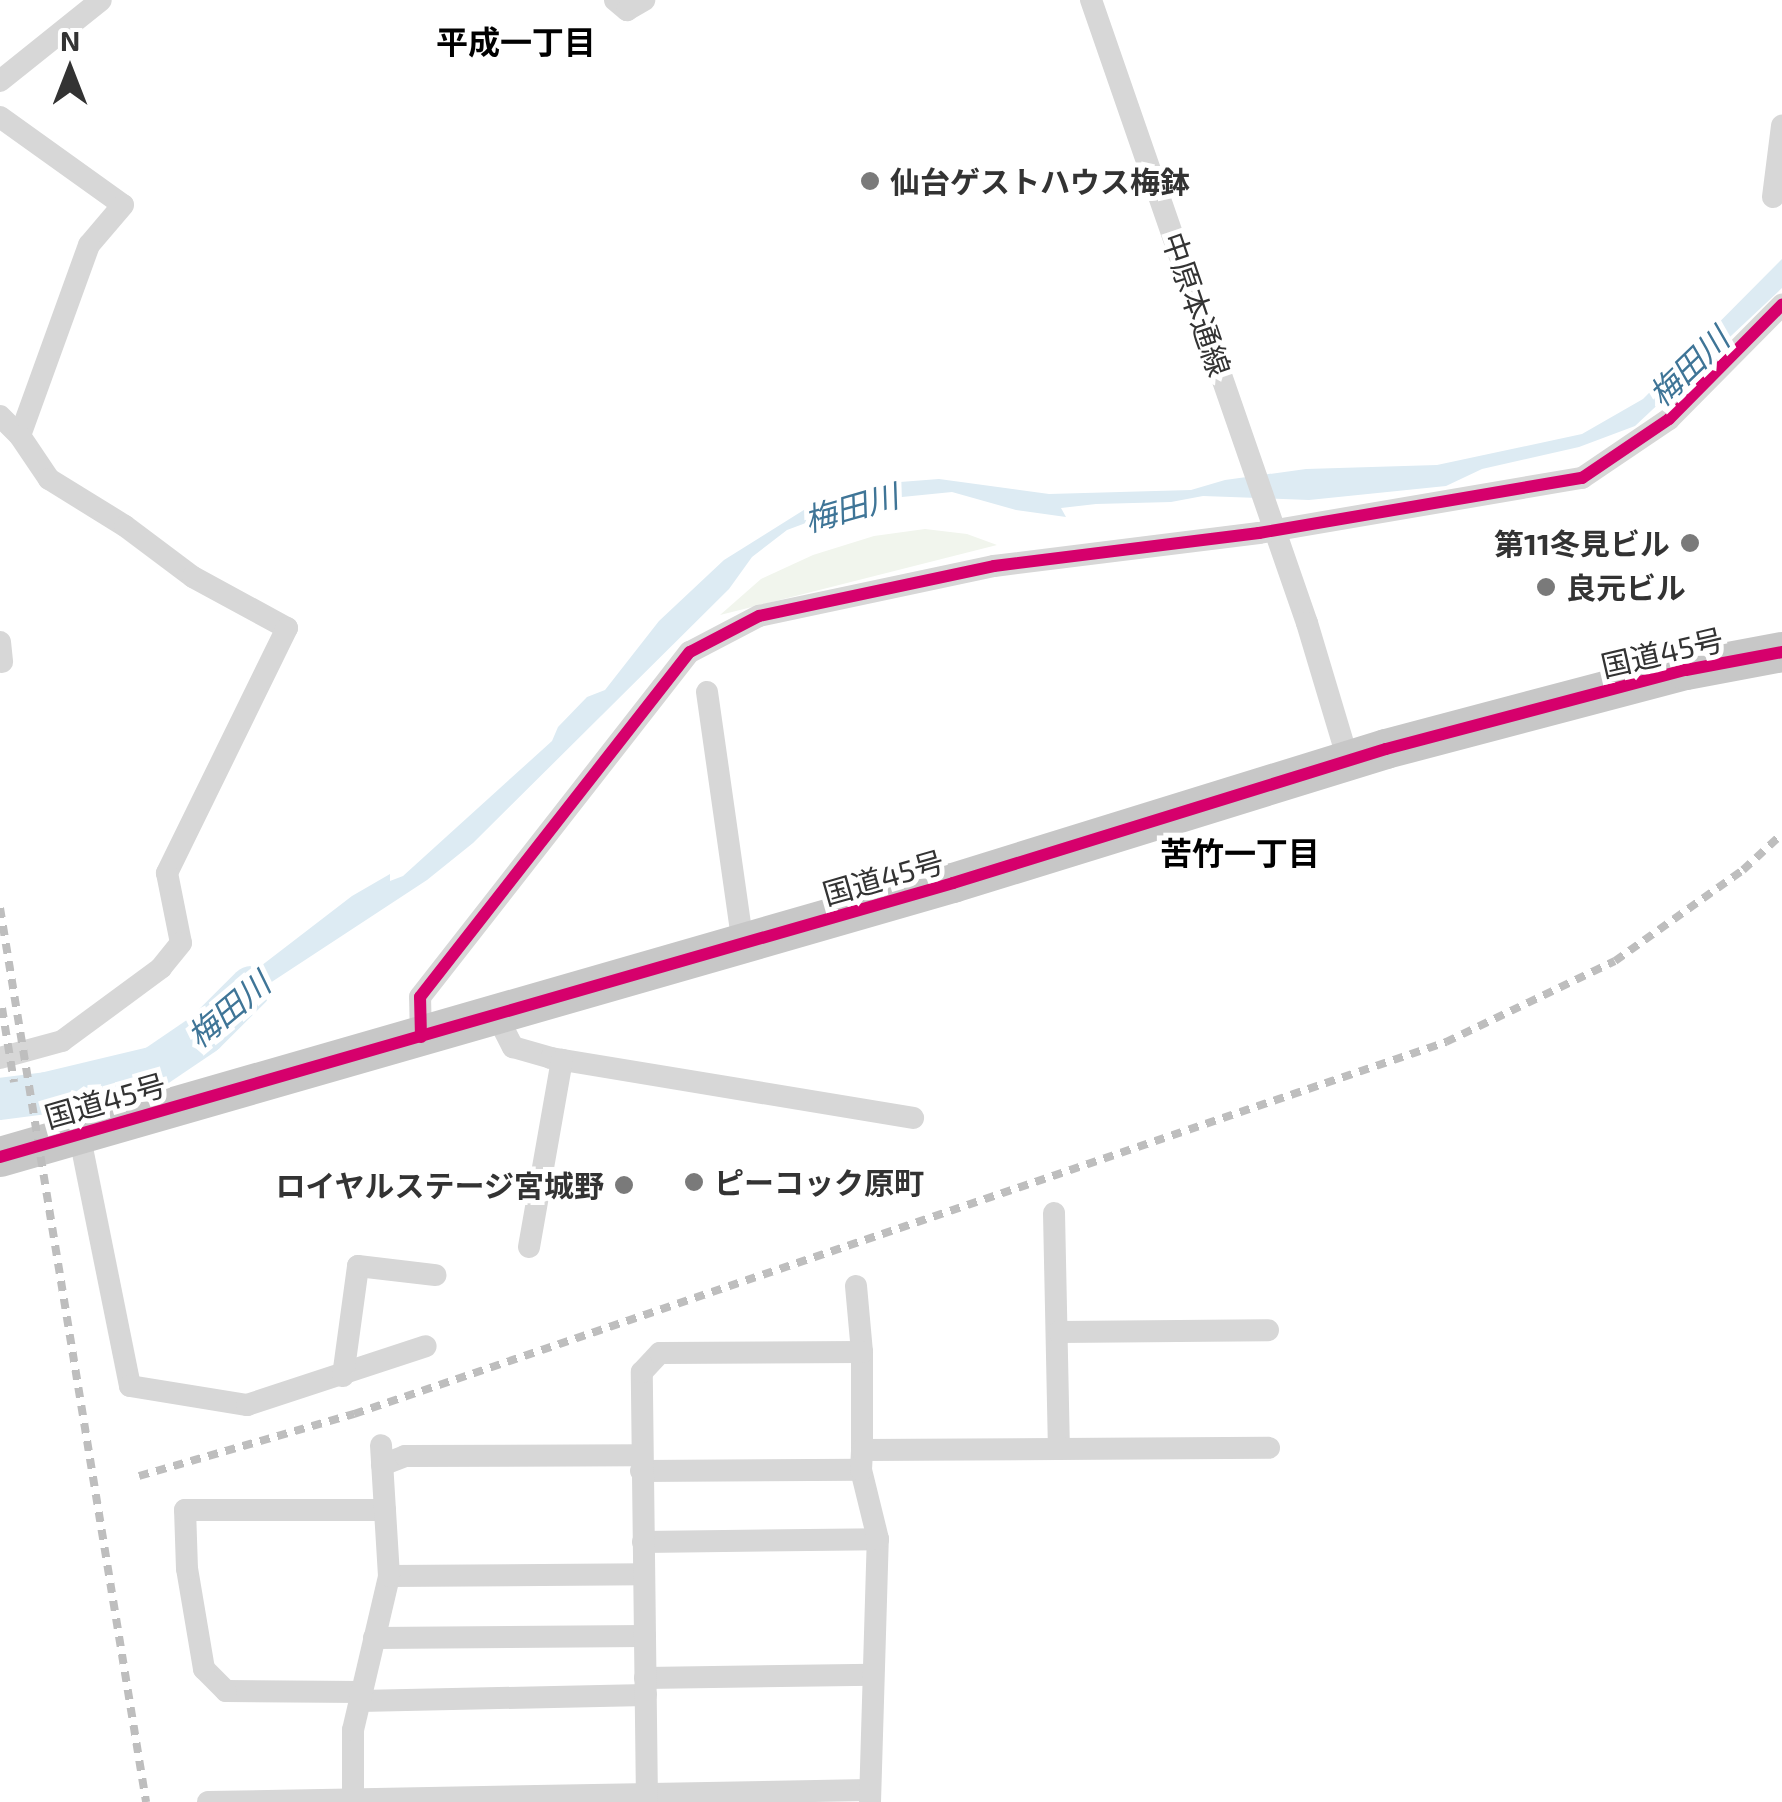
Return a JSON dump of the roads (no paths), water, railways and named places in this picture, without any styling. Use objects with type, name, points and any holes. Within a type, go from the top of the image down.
[{"type":"highway","name":"国道45号","points":[[0,1157],[743,944],[1348,760],[1686,670],[1782,652]]},
{"type":"street","points":[[20,436],[89,246],[124,206],[0,116],[2,80],[101,0]]},
{"type":"street","points":[[615,0],[627,10],[644,0]]},
{"type":"street","name":"中原本通線","points":[[1091,0],[1272,523]]},
{"type":"street","points":[[1773,196],[1782,126]]},
{"type":"street","points":[[421,1037],[420,997],[690,652],[759,616],[994,566],[1596,473],[1669,419],[1782,305]]},
{"type":"street","points":[[0,416],[20,436],[49,479],[125,526],[193,577],[288,628],[168,872],[181,943],[162,968],[62,1041],[0,1058]]},
{"type":"street","points":[[1272,523],[1348,760]]},
{"type":"street","points":[[706,692],[743,944]]},
{"type":"street","points":[[497,1016],[514,1047],[562,1060],[913,1118]]},
{"type":"street","points":[[529,1247],[562,1060]]},
{"type":"street","points":[[79,1133],[130,1386],[247,1404],[426,1346]]},
{"type":"street","points":[[1054,1213],[1059,1449]]},
{"type":"street","points":[[343,1376],[358,1266],[435,1275]]},
{"type":"street","points":[[208,1802],[870,1796],[878,1539],[862,1460],[862,1352],[856,1286]]},
{"type":"street","points":[[1059,1332],[1268,1330]]},
{"type":"street","points":[[647,1798],[642,1372],[660,1353],[862,1352]]},
{"type":"street","points":[[353,1800],[353,1730],[389,1576],[382,1455],[641,1463],[862,1460],[1059,1449],[1269,1448]]},
{"type":"street","points":[[385,1510],[184,1510],[187,1569],[204,1669],[226,1691],[361,1696],[873,1675]]},
{"type":"street","points":[[644,1542],[878,1539]]},
{"type":"street","points":[[389,1576],[644,1574]]},
{"type":"street","points":[[374,1638],[644,1636]]},
{"type":"water","points":[[1782,259],[1782,288],[1635,426],[1579,447],[1482,469],[1446,486],[1309,500],[1203,496],[1171,502],[1096,504],[1061,508],[1066,517],[1016,510],[952,492],[902,497],[838,511],[787,530],[752,557],[729,589],[473,843],[427,880],[267,985],[210,1030],[235,991],[257,969],[352,896],[390,874],[390,881],[403,876],[552,741],[558,727],[587,697],[605,690],[659,621],[724,560],[807,508],[900,482],[939,479],[1049,494],[1191,490],[1225,480],[1306,469],[1437,465],[1582,434],[1643,399]]},
{"type":"waterway","name":"梅田川","points":[[0,1099],[47,1093],[155,1067],[205,1033],[251,987]]},
{"type":"railway","points":[[139,1476],[354,1414],[1446,1042],[1615,961],[1743,870],[1782,834]]},
{"type":"railway","points":[[0,908],[146,1802]]},
{"type":"railway","points":[[2,1008],[14,1082]]},
{"type":"place","name":"仙台ゲストハウス梅鉢","points":[[870,181]]},
{"type":"place","name":"第11冬見ビル","points":[[1690,543]]},
{"type":"place","name":"良元ビル","points":[[1546,587]]},
{"type":"place","name":"ピーコック原町","points":[[694,1182]]},
{"type":"place","name":"ロイヤルステージ宮城野","points":[[624,1185]]},
{"type":"district","name":"平成一丁目","points":[[516,41]]},
{"type":"district","name":"苦竹一丁目","points":[[1240,852]]}]
